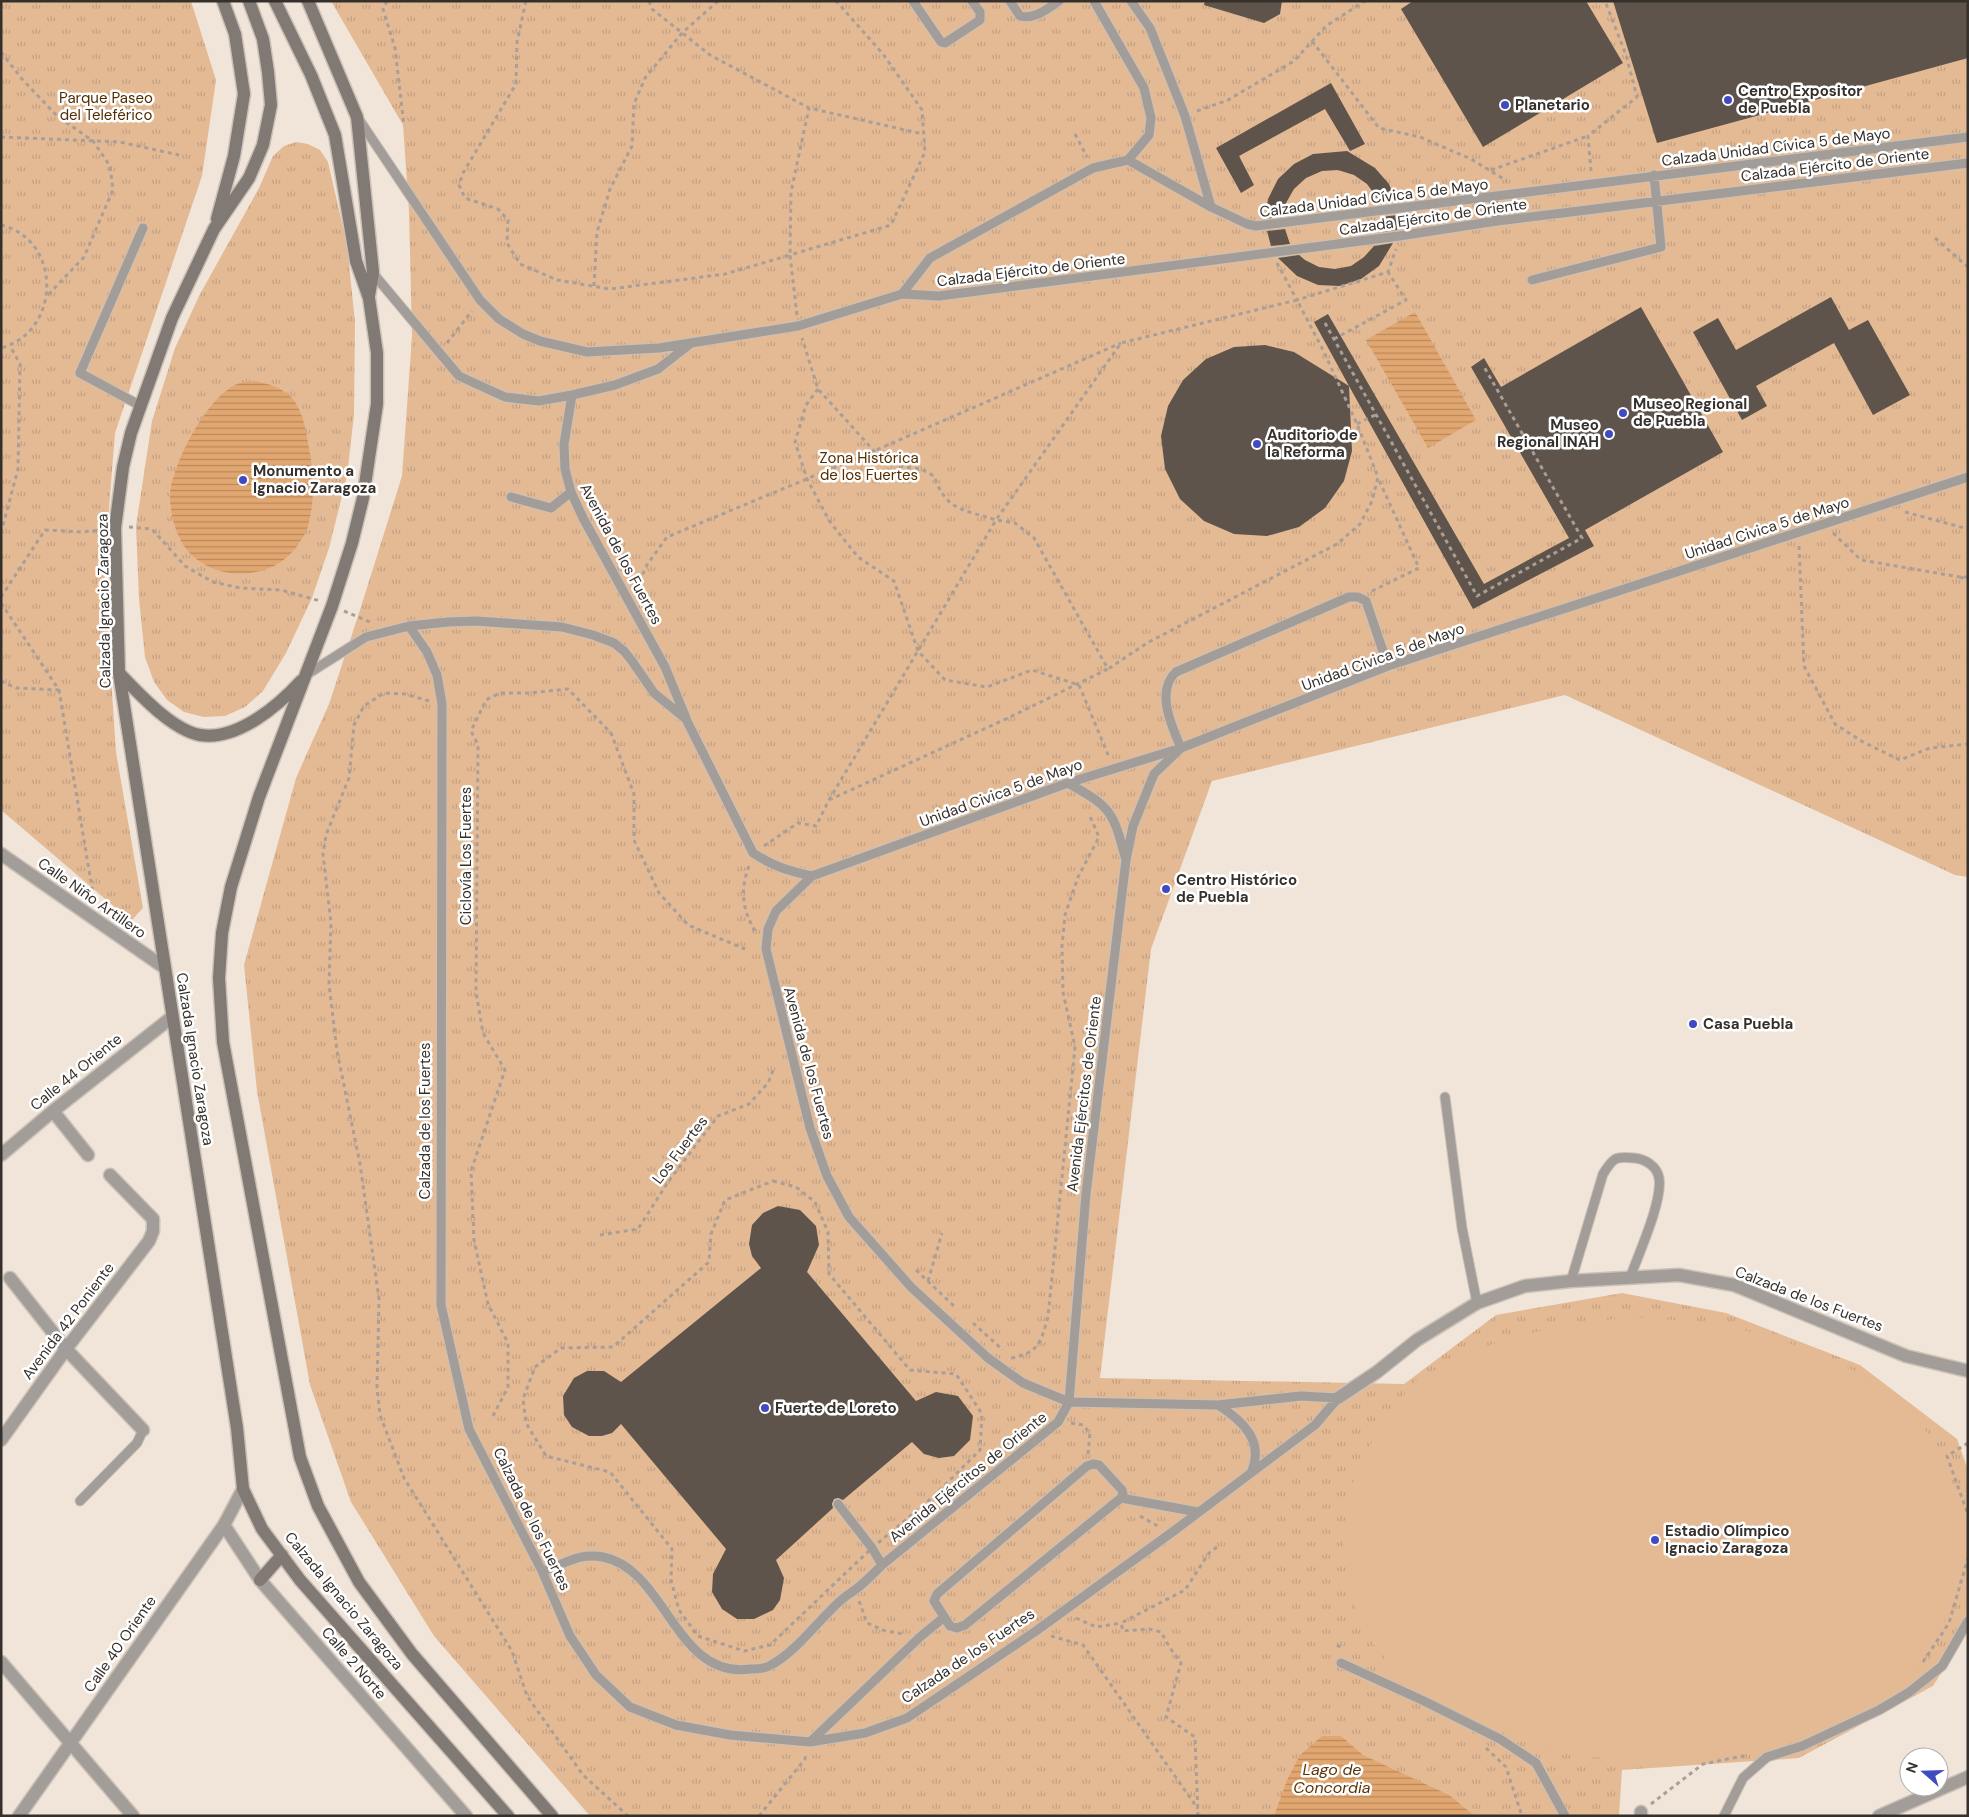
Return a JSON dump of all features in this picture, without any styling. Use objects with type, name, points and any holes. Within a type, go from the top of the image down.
[{"type":"main road","name":"Calzada Ignacio Zaragoza","points":[[214,229],[234,156],[244,94],[235,34],[223,1]]},
{"type":"main road","name":"Calzada Ignacio Zaragoza","points":[[249,1],[263,38],[271,105],[263,145],[249,178],[214,229],[172,318],[131,433],[123,467],[115,528],[119,673],[236,1428],[243,1489],[262,1529],[300,1580],[508,1816]]},
{"type":"main road","name":"Calzada Ignacio Zaragoza","points":[[275,1],[311,75],[335,136],[356,261],[369,298],[377,353],[377,404],[363,498],[352,543],[332,606],[259,797],[231,887],[222,933],[219,978],[223,1042],[300,1457],[318,1506],[360,1582],[412,1654],[552,1816]]},
{"type":"main road","name":"Calzada Ignacio Zaragoza","points":[[308,1],[357,117],[373,272],[369,298]]},
{"type":"main road","points":[[119,673],[148,703],[177,725],[200,735],[226,735],[257,718],[282,701],[306,675]]},
{"type":"main road","points":[[260,1580],[282,1555]]},
{"type":"street","name":"Calle Niño Artillero","points":[[1,854],[165,968]]},
{"type":"street","name":"Calle 44 Oriente","points":[[1,1155],[53,1111],[172,1017]]},
{"type":"street","points":[[53,1111],[88,1155]]},
{"type":"street","name":"Avenida 42 Poniente","points":[[1,1440],[66,1349],[149,1241],[153,1231],[153,1219],[110,1175]]},
{"type":"street","name":"Calzada de los Fuertes","points":[[1338,1398],[1377,1372],[1417,1340],[1477,1303],[1525,1286],[1571,1280],[1679,1275],[1734,1285],[1906,1356],[1968,1370]]},
{"type":"street","points":[[10,1278],[66,1349],[142,1430]]},
{"type":"street","name":"Calle 40 Oriente","points":[[19,1816],[224,1525],[243,1489]]},
{"type":"street","name":"Calle 2 Norte","points":[[224,1525],[260,1580],[466,1816]]},
{"type":"street","points":[[1,1662],[133,1816]]},
{"type":"street","points":[[1879,1816],[1968,1777]]},
{"type":"lane","points":[[913,1],[941,42],[945,44],[980,20],[980,12],[972,1]]},
{"type":"lane","points":[[1010,1],[1020,16],[1026,18],[1033,17],[1059,1]]},
{"type":"lane","points":[[357,117],[480,300],[499,319],[523,334],[540,341],[587,352],[658,348],[692,343],[798,326],[902,294],[930,258],[1093,168],[1128,160],[1149,135],[1151,118],[1144,88],[1094,1]]},
{"type":"lane","points":[[1131,1],[1150,28],[1184,116],[1210,207]]},
{"type":"lane","name":"Calzada Unidad Cívica 5 de Mayo","points":[[1128,160],[1210,207],[1247,224],[1256,226],[1493,198],[1968,137]]},
{"type":"lane","name":"Calzada Ejército de Oriente","points":[[902,294],[939,296],[1658,200],[1968,163]]},
{"type":"lane","points":[[1532,280],[1661,247],[1658,200],[1654,176]]},
{"type":"lane","points":[[1493,198],[1498,221]]},
{"type":"lane","points":[[141,406],[80,373],[143,228]]},
{"type":"lane","points":[[356,261],[373,272],[459,376],[505,397],[539,401],[572,396],[615,384],[658,370],[692,343]]},
{"type":"lane","name":"Avenida de los Fuertes","points":[[572,396],[564,444],[565,469],[571,492],[583,518],[665,667],[686,719],[753,853]]},
{"type":"lane","name":"Unidad Civica 5 de Mayo","points":[[766,949],[768,929],[776,911],[812,876],[1068,782],[1181,748],[1388,666],[1968,477]]},
{"type":"lane","points":[[510,497],[551,508],[571,492]]},
{"type":"lane","points":[[1181,748],[1169,721],[1166,686],[1169,679],[1176,672],[1349,597],[1358,597],[1366,601],[1388,666]]},
{"type":"lane","name":"Avenida de los Fuertes","points":[[409,626],[476,621],[562,627],[594,635],[614,643],[624,651],[654,693],[686,719]]},
{"type":"lane","points":[[306,675],[366,637],[409,626]]},
{"type":"lane","name":"Calzada de los Fuertes","points":[[409,626],[427,652],[437,675],[442,704],[441,1305],[469,1429],[542,1571],[570,1636],[596,1675],[630,1707],[676,1725],[730,1735],[810,1742],[865,1733],[906,1718],[1036,1631],[1251,1474],[1315,1425],[1338,1398]]},
{"type":"lane","name":"Avenida Ejércitos de Oriente","points":[[542,1571],[580,1556],[604,1557],[626,1566],[648,1588],[696,1652],[708,1661],[727,1670],[768,1667],[782,1657],[840,1601],[860,1586],[882,1565],[1058,1422],[1069,1402],[1086,1194],[1126,860],[1133,826],[1154,774],[1181,748]]},
{"type":"lane","name":"Avenida Ejércitos de Oriente","points":[[1068,782],[1098,800],[1108,810],[1117,825],[1126,860]]},
{"type":"lane","points":[[753,853],[770,864],[789,871],[812,876]]},
{"type":"lane","name":"Avenida de los Fuertes","points":[[766,949],[810,1128],[827,1176],[849,1217],[911,1287],[988,1358],[1023,1382],[1069,1402],[1218,1405]]},
{"type":"lane","points":[[1445,1097],[1462,1228],[1477,1303]]},
{"type":"lane","points":[[1571,1280],[1603,1174],[1611,1161],[1619,1157],[1640,1158],[1651,1164],[1659,1177],[1658,1198],[1630,1278]]},
{"type":"lane","points":[[1218,1405],[1301,1396],[1338,1398]]},
{"type":"lane","points":[[1218,1405],[1241,1421],[1251,1436],[1255,1460],[1251,1474]]},
{"type":"lane","points":[[80,1501],[137,1443],[142,1430]]},
{"type":"lane","points":[[1099,1465],[1122,1490],[1121,1498],[965,1624],[957,1628],[950,1626],[943,1618],[934,1601],[937,1594],[1087,1466],[1099,1465]]},
{"type":"lane","points":[[1121,1498],[1198,1512]]},
{"type":"lane","points":[[838,1504],[870,1545],[882,1565]]},
{"type":"lane","points":[[810,1742],[920,1637],[943,1618]]},
{"type":"lane","points":[[1724,1816],[1743,1778],[1767,1757],[1802,1746],[1879,1710],[1908,1693],[1942,1666],[1968,1621]]},
{"type":"lane","points":[[1341,1663],[1424,1701],[1500,1740],[1536,1763],[1565,1816]]},
{"type":"path","points":[[387,1],[383,9],[395,48],[404,126]]},
{"type":"path","points":[[526,1],[517,42],[516,84],[463,173],[458,185],[464,198],[498,210],[508,220],[507,243],[520,264],[557,280],[610,289],[725,274],[891,225],[924,152],[922,110],[883,54],[836,1]]},
{"type":"path","points":[[649,1],[652,9],[710,55],[809,108],[923,134]]},
{"type":"path","points":[[594,286],[597,232],[610,189],[632,146],[634,104],[645,78],[682,32],[718,1]]},
{"type":"path","points":[[1184,116],[1228,100],[1294,60],[1326,26],[1365,1]]},
{"type":"path","points":[[1490,170],[1588,136],[1637,98],[1626,55],[1605,1]]},
{"type":"path","points":[[1312,41],[1379,128],[1420,137],[1471,159],[1510,182],[1516,194]]},
{"type":"path","points":[[1,52],[22,79],[57,116],[93,141],[110,166],[112,190],[84,257],[47,296]]},
{"type":"path","points":[[809,108],[791,192],[790,255],[798,326],[818,389],[874,451],[896,466],[921,470],[934,476],[940,493],[952,506],[996,520],[1015,523],[1034,538],[1108,669]]},
{"type":"path","points":[[1075,134],[1093,168]]},
{"type":"path","points":[[1588,136],[1590,161]]},
{"type":"path","points":[[1,137],[120,142],[179,156]]},
{"type":"path","points":[[1,225],[26,238],[40,255],[47,275],[47,296],[40,317],[28,334],[10,346],[1,348]]},
{"type":"path","points":[[1334,339],[1406,300],[1388,272],[1399,236]]},
{"type":"path","points":[[1934,238],[1968,267]]},
{"type":"path","points":[[1272,253],[1324,352],[1419,568],[1358,597]]},
{"type":"path","points":[[630,603],[647,565],[667,537],[874,451],[1121,343],[1297,300],[1388,272]]},
{"type":"path","points":[[439,354],[480,300]]},
{"type":"path","points":[[1325,322],[1477,596],[1582,538],[1483,365]]},
{"type":"path","points":[[766,949],[745,915],[743,882],[753,853],[798,823],[816,826],[829,800],[996,520],[1121,343]]},
{"type":"path","points":[[1,533],[18,469],[20,364],[10,346]]},
{"type":"path","points":[[818,389],[806,405],[794,442],[807,479],[830,522],[858,557],[894,581],[918,651],[945,680],[987,687],[1032,670],[1079,684]]},
{"type":"path","points":[[1357,424],[1375,415]]},
{"type":"path","points":[[829,800],[1079,684],[1108,669],[1147,643],[1337,544],[1360,524],[1372,501],[1378,477]]},
{"type":"path","points":[[1882,506],[1968,529]]},
{"type":"path","points":[[1824,524],[1862,560],[1968,578]]},
{"type":"path","points":[[1,597],[45,530],[83,532],[136,526],[152,529],[185,566],[213,582],[240,588],[281,590],[312,598],[372,623],[366,637]]},
{"type":"path","points":[[1798,533],[1804,666],[1835,724],[1863,742],[1900,760],[1930,748],[1968,744]]},
{"type":"path","points":[[1,603],[59,690],[97,921]]},
{"type":"path","points":[[1,681],[16,688],[59,690]]},
{"type":"path","points":[[1079,684],[1114,768]]},
{"type":"path","name":"Ciclovía Los Fuertes","points":[[493,1416],[508,1387],[508,1342],[488,1304],[474,1240],[471,1171],[505,1070],[483,1032],[476,992],[478,745],[471,731],[486,700],[500,692],[529,693],[568,689],[611,733],[634,794],[634,840],[659,893],[688,925],[745,949]]},
{"type":"path","points":[[442,704],[405,694],[384,693],[364,706],[354,725],[349,778],[326,835],[323,854],[331,923],[328,984],[337,1051],[360,1164],[379,1299],[377,1388],[380,1415],[404,1478],[512,1651],[527,1696],[584,1775],[628,1816]]},
{"type":"path","points":[[1011,1358],[1026,1355],[1041,1343],[1048,1317],[1075,1047],[1063,992],[1062,946],[1065,915],[1078,877],[1099,837],[1085,807]]},
{"type":"path","name":"Los Fuertes","points":[[600,1235],[638,1229],[668,1182],[718,1116],[749,1104],[768,1083],[774,1068]]},
{"type":"path","points":[[773,1181],[796,1187],[816,1202],[828,1232],[829,1274],[910,1370],[956,1374],[982,1414],[980,1450],[934,1496],[870,1545],[770,1645],[744,1651],[698,1636],[679,1610],[671,1580],[672,1549],[610,1472],[546,1456],[526,1423],[523,1399],[535,1367],[561,1348],[613,1347],[708,1262],[711,1234],[725,1200],[773,1181]]},
{"type":"path","points":[[928,1280],[942,1233]]},
{"type":"path","points":[[1083,1425],[1090,1433],[1087,1466]]},
{"type":"path","points":[[1968,1443],[1946,1456],[1968,1515]]},
{"type":"path","points":[[1061,1611],[1096,1627],[1121,1622],[1185,1590],[1209,1553],[1217,1547]]},
{"type":"path","points":[[1920,1668],[1949,1623],[1968,1558]]},
{"type":"path","points":[[860,1586],[859,1601],[867,1623],[885,1631],[920,1637]]},
{"type":"path","points":[[1121,1622],[1123,1631],[1149,1629],[1161,1632],[1181,1663],[1166,1717],[1195,1738],[1198,1816]]},
{"type":"path","points":[[1036,1631],[1083,1645],[1198,1809]]},
{"type":"path","points":[[759,1816],[805,1759],[810,1742]]},
{"type":"path","points":[[1641,1814],[1703,1764],[1750,1755]]},
{"type":"green space","name":"Parque Paseo del Teleférico","points":[[1,1],[191,1],[216,80],[202,176],[115,433],[104,571],[116,752],[143,908],[131,921],[1,810]]},
{"type":"green space","name":"Zona Histórica de los Fuertes","points":[[331,1],[1968,1],[1968,877],[1955,875],[1565,695],[1212,781],[1151,949],[1100,1378],[1404,1384],[1496,1315],[1622,1293],[1726,1313],[1860,1365],[1957,1439],[1968,1470],[1968,1631],[1933,1686],[1799,1758],[1622,1770],[1619,1816],[590,1816],[434,1636],[351,1502],[310,1385],[257,1091],[244,965],[296,778],[329,704],[402,476],[412,336],[409,211],[403,125]]},
{"type":"green space","points":[[296,142],[308,144],[320,150],[328,162],[347,245],[355,322],[354,415],[347,476],[329,548],[312,598],[286,653],[263,691],[245,707],[225,716],[204,717],[184,712],[167,700],[154,682],[145,657],[139,599],[136,526],[152,421],[175,348],[199,296],[259,188],[273,156],[284,146]]},
{"type":"green space","name":"Estadio Olímpico Ignacio Zaragoza","points":[[1628,1317],[1718,1323],[1789,1343],[1859,1373],[1904,1404],[1935,1442],[1959,1497],[1968,1548],[1956,1595],[1935,1641],[1908,1680],[1871,1710],[1820,1734],[1769,1750],[1702,1761],[1644,1762],[1584,1756],[1512,1736],[1448,1709],[1400,1677],[1363,1631],[1347,1579],[1343,1538],[1354,1478],[1382,1421],[1416,1380],[1465,1354],[1510,1338],[1557,1327]]},
{"type":"water","points":[[1415,312],[1476,420],[1428,448],[1366,340]]},
{"type":"water","name":"Monumento a Ignacio Zaragoza","points":[[255,381],[284,391],[292,398],[299,409],[311,458],[313,477],[312,507],[306,532],[295,549],[280,562],[272,567],[252,573],[223,572],[215,570],[195,558],[184,546],[171,512],[170,495],[172,482],[177,466],[194,431],[216,400],[228,389],[240,383]]},
{"type":"water","name":"Lago de Concordia","points":[[1322,1736],[1341,1736],[1363,1755],[1449,1795],[1475,1816],[1274,1816],[1287,1780],[1300,1755]]},
{"type":"building","points":[[1205,1],[1282,1],[1280,14],[1264,23],[1204,5]]},
{"type":"building","name":"Planetario","points":[[1413,1],[1586,1],[1623,63],[1483,147],[1401,9]]},
{"type":"building","name":"Centro Expositor de Puebla","points":[[1613,1],[1968,1],[1968,58],[1657,143]]},
{"type":"building","points":[[1331,83],[1365,144],[1350,151],[1325,109],[1239,156],[1254,185],[1241,193],[1216,148]]},
{"type":"building","points":[[1347,151],[1375,168],[1389,184],[1396,202],[1379,204],[1367,184],[1354,175],[1338,170],[1322,171],[1306,178],[1294,189],[1286,203],[1284,216],[1265,219],[1268,199],[1278,179],[1294,164],[1313,154]]},
{"type":"building","points":[[1398,215],[1397,230],[1380,232],[1381,217]]},
{"type":"building","points":[[1285,229],[1290,244],[1271,246],[1267,231]]},
{"type":"building","points":[[1393,243],[1379,266],[1361,279],[1340,286],[1318,285],[1297,276],[1278,258],[1299,255],[1319,267],[1335,269],[1351,266],[1364,257],[1374,246]]},
{"type":"building","points":[[1831,297],[1849,330],[1868,320],[1910,395],[1873,415],[1834,343],[1756,386],[1767,406],[1742,420],[1693,332],[1718,318],[1736,350]]},
{"type":"building","points":[[1641,307],[1723,452],[1585,530],[1594,546],[1473,609],[1314,322],[1328,314],[1484,584],[1569,538],[1471,367],[1484,358],[1501,387]]},
{"type":"building","name":"Auditorio de la Reforma","points":[[1265,345],[1294,352],[1349,386],[1352,451],[1344,481],[1325,508],[1299,527],[1267,536],[1234,534],[1204,521],[1180,499],[1165,469],[1161,436],[1168,406],[1183,380],[1206,359],[1234,347]]},
{"type":"building","name":"Fuerte de Loreto","points":[[778,1206],[800,1210],[816,1226],[819,1245],[807,1272],[916,1401],[936,1392],[958,1396],[973,1416],[970,1440],[954,1456],[939,1458],[924,1454],[912,1442],[843,1500],[834,1499],[833,1508],[776,1560],[784,1578],[780,1600],[773,1610],[754,1619],[737,1619],[722,1609],[712,1592],[713,1574],[726,1549],[621,1424],[612,1433],[602,1436],[589,1436],[572,1427],[564,1415],[563,1396],[574,1378],[587,1371],[604,1371],[621,1382],[761,1268],[752,1256],[749,1244],[752,1225],[763,1213]]},
{"type":"place","name":"Centro Expositor de Puebla","points":[[1728,100]]},
{"type":"place","name":"Planetario","points":[[1505,105]]},
{"type":"place","name":"Museo Regional de Puebla","points":[[1623,413]]},
{"type":"place","name":"Museo Regional INAH","points":[[1609,434]]},
{"type":"place","name":"Auditorio de la Reforma","points":[[1257,444]]},
{"type":"place","name":"Monumento a Ignacio Zaragoza","points":[[243,480]]},
{"type":"place","name":"Centro Histórico de Puebla","points":[[1166,889]]},
{"type":"place","name":"Casa Puebla","points":[[1693,1024]]},
{"type":"place","name":"Fuerte de Loreto","points":[[765,1408]]},
{"type":"place","name":"Estadio Olímpico Ignacio Zaragoza","points":[[1655,1540]]}]
